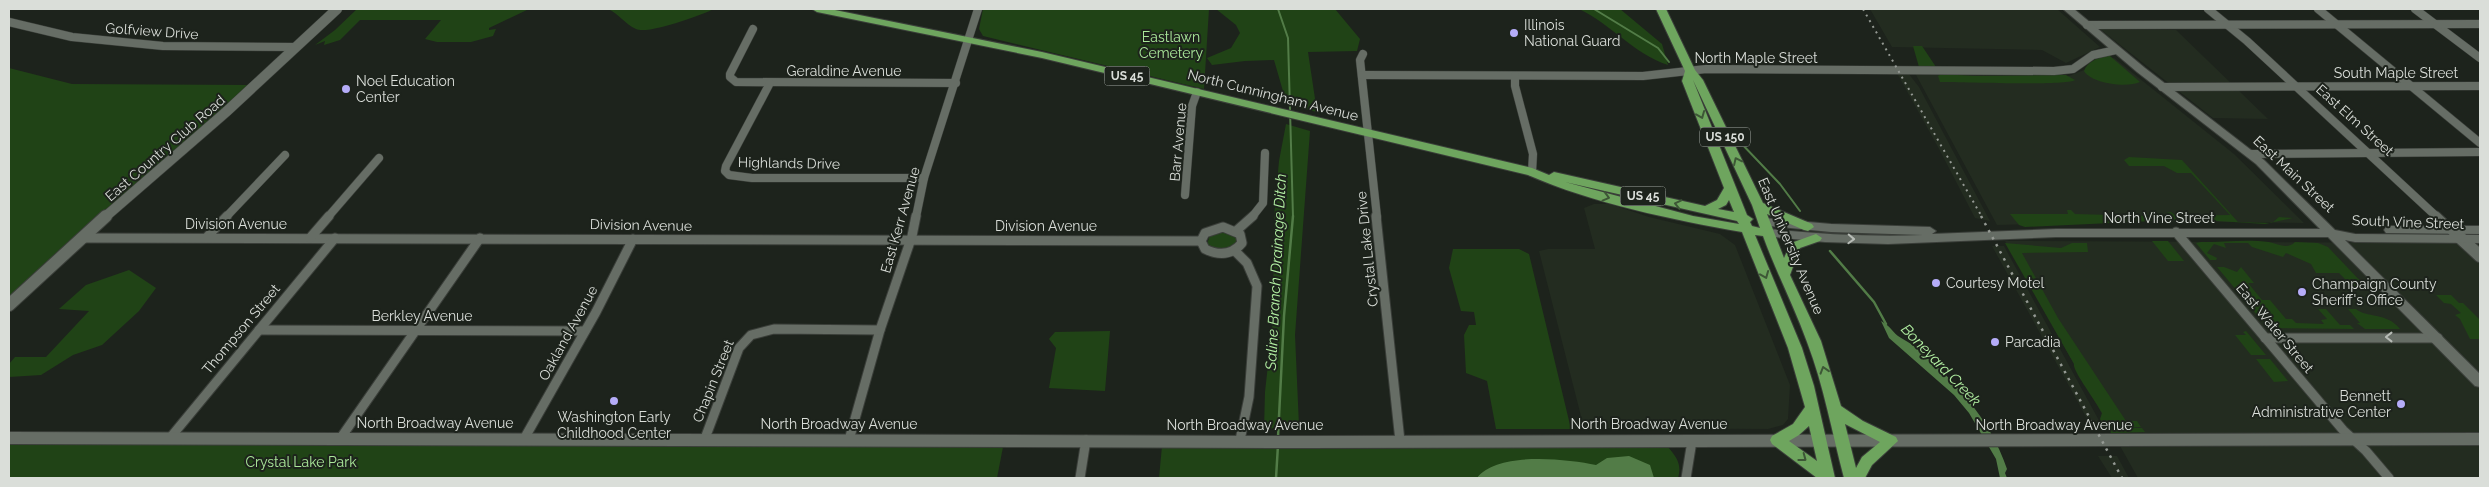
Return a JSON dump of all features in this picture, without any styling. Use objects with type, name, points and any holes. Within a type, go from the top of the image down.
[{"type":"main road","name":"North Cunningham Avenue","points":[[817,9],[970,39],[1532,172],[1564,186],[1693,220],[1766,227]]},
{"type":"main road","name":"East University Avenue","points":[[1661,9],[1690,71],[1698,80],[1758,205],[1784,275],[1816,346],[1835,409],[1851,478]]},
{"type":"main road","name":"East Main Street","points":[[2068,9],[2162,87],[2251,154],[2333,233],[2480,382]]},
{"type":"main road","name":"East University Avenue","points":[[1690,71],[1687,81],[1795,348],[1812,408],[1827,478]]},
{"type":"main road","name":"North Cunningham Avenue","points":[[1544,176],[1560,176],[1706,210],[1744,224]]},
{"type":"main road","points":[[1706,210],[1722,202],[1730,188]]},
{"type":"main road","points":[[1758,205],[1808,227]]},
{"type":"main road","name":"North Vine Street","points":[[1766,227],[1816,238],[1890,240],[2176,232],[2333,233]]},
{"type":"main road","name":"North Vine Street","points":[[1766,227],[1964,232],[1984,236]]},
{"type":"main road","name":"South Vine Street","points":[[2333,233],[2347,230],[2480,230]]},
{"type":"main road","name":"South Vine Street","points":[[2333,233],[2355,238],[2480,239]]},
{"type":"main road","points":[[1784,275],[1795,246],[1816,238]]},
{"type":"main road","points":[[1777,440],[1796,432],[1805,422],[1812,408]]},
{"type":"main road","points":[[1835,409],[1858,425],[1891,441],[1867,461],[1858,478]]},
{"type":"main road","points":[[1777,440],[1803,457],[1827,478]]},
{"type":"street","name":"East Country Club Road","points":[[9,305],[81,238],[193,143],[337,9]]},
{"type":"street","name":"East Kerr Avenue","points":[[849,440],[880,330],[910,241],[924,178],[956,83],[978,9]]},
{"type":"street","name":"East Elm Street","points":[[2208,9],[2368,152],[2480,256]]},
{"type":"street","points":[[2318,9],[2480,143]]},
{"type":"street","points":[[2415,9],[2480,58]]},
{"type":"street","name":"Golfview Drive","points":[[9,22],[72,37],[163,46],[296,47]]},
{"type":"street","points":[[2087,25],[2480,24]]},
{"type":"street","name":"Geraldine Avenue","points":[[753,29],[730,74],[732,80],[770,84],[956,83]]},
{"type":"street","name":"North Maple Street","points":[[1362,75],[1654,76],[1690,71],[2054,72],[2073,69],[2093,55],[2116,50]]},
{"type":"street","name":"Crystal Lake Drive","points":[[1363,54],[1360,60],[1400,441]]},
{"type":"street","points":[[1515,76],[1533,154],[1534,164],[1532,172]]},
{"type":"street","name":"Highlands Drive","points":[[770,84],[726,166],[725,171],[729,175],[752,178],[924,178]]},
{"type":"street","name":"South Maple Street","points":[[2162,87],[2480,86]]},
{"type":"street","name":"Barr Avenue","points":[[1185,195],[1192,106],[1197,92]]},
{"type":"street","points":[[2251,154],[2480,152]]},
{"type":"street","points":[[1236,231],[1248,222],[1263,203],[1265,153]]},
{"type":"street","points":[[207,237],[286,155]]},
{"type":"street","points":[[310,238],[379,158]]},
{"type":"street","points":[[1223,227],[1236,231],[1240,234],[1242,243],[1235,251],[1216,253],[1205,249],[1201,241],[1205,233],[1210,230],[1223,227]]},
{"type":"street","name":"East Water Street","points":[[2176,232],[2343,430],[2389,478]]},
{"type":"street","name":"Division Avenue","points":[[81,238],[910,241],[1027,239],[1201,241]]},
{"type":"street","name":"Thompson Street","points":[[170,438],[335,238]]},
{"type":"street","points":[[340,439],[480,238]]},
{"type":"street","name":"Oakland Avenue","points":[[524,439],[634,240]]},
{"type":"street","points":[[1235,251],[1247,264],[1257,286],[1249,398],[1240,440]]},
{"type":"street","name":"Chapin Street","points":[[704,441],[740,348],[751,335],[774,329],[880,330]]},
{"type":"street","name":"Berkley Avenue","points":[[259,330],[585,331]]},
{"type":"street","points":[[2265,338],[2438,338]]},
{"type":"street","name":"North Broadway Avenue","points":[[9,438],[704,441],[1240,440],[1304,442],[1777,440],[1984,442],[2480,439]]},
{"type":"street","points":[[1080,478],[1086,440]]},
{"type":"street","points":[[1686,478],[1692,441]]},
{"type":"shaded area","points":[[1870,9],[2057,9],[2100,47],[2066,63],[2042,50],[1892,47]]},
{"type":"shaded area","points":[[2100,29],[2176,30],[2268,119],[2213,118]]},
{"type":"shaded area","points":[[2114,58],[2234,154],[2304,223],[2144,221],[1997,225],[1915,73],[2064,78]]},
{"type":"shaded area","points":[[1894,72],[1908,73],[1919,87],[1990,221],[1975,218],[1938,147],[1898,75]]},
{"type":"shaded area","points":[[1594,204],[1610,204],[1649,217],[1720,234],[1735,245],[1790,385],[1788,419],[1783,425],[1768,429],[1584,428],[1539,251],[1548,249],[1595,249],[1584,208]]},
{"type":"shaded area","points":[[2005,241],[2480,243],[2480,478],[2138,478]]},
{"type":"shaded area","points":[[1992,246],[2004,246],[2102,426],[2091,426]]},
{"type":"shaded area","points":[[1881,321],[1941,370],[1968,400],[1991,433],[2000,450],[2007,469],[2005,473],[2007,478],[2000,478],[1996,459],[1969,413],[1954,395],[1889,338]]},
{"type":"shaded area","points":[[1629,456],[1650,465],[1654,478],[1477,478],[1487,469],[1516,460],[1550,459],[1596,465],[1607,458]]},
{"type":"shaded area","points":[[2098,456],[2117,456],[2129,478],[2112,478]]},
{"type":"green space","points":[[357,9],[529,9],[489,28],[489,30],[496,29],[493,36],[471,42],[437,42],[425,39],[441,20],[360,20],[340,40],[324,45],[325,41],[315,45],[335,30]]},
{"type":"green space","points":[[608,9],[714,9],[675,24],[642,30],[632,27]]},
{"type":"green space","name":"Eastlawn Cemetery","points":[[983,9],[1209,9],[1204,89],[983,36],[979,29]]},
{"type":"green space","points":[[1216,9],[1335,9],[1360,39],[1357,51],[1308,52],[1317,112],[1287,105],[1274,60],[1212,65],[1207,58],[1231,48],[1240,33],[1236,25]]},
{"type":"green space","points":[[1579,9],[1620,9],[1662,44],[1668,65],[1644,54],[1591,15]]},
{"type":"green space","points":[[1913,46],[1922,46],[1936,67],[1919,67]]},
{"type":"green space","points":[[2110,56],[2140,82],[2127,85],[2110,84],[2094,79],[2084,71],[2087,65]]},
{"type":"green space","points":[[9,68],[72,84],[250,85],[9,299]]},
{"type":"green space","points":[[1941,74],[1974,76],[2066,75],[2075,80],[2054,83],[1940,82],[1938,76]]},
{"type":"green space","points":[[1286,124],[1310,131],[1295,335],[1299,426],[1264,429],[1265,392],[1273,319],[1274,218],[1279,161]]},
{"type":"green space","points":[[2129,157],[2182,160],[2238,222],[2270,223],[2265,224],[2186,219],[2175,220],[2166,213],[2171,212],[2176,216],[2230,215],[2191,173],[2177,173],[2164,166],[2129,166],[2124,160]]},
{"type":"green space","points":[[2067,210],[2071,210],[2075,214],[2148,216],[2145,211],[2153,221],[2025,227],[2019,225],[2010,214],[2068,214]]},
{"type":"green space","points":[[2279,217],[2293,218],[2273,222]]},
{"type":"green space","points":[[1225,232],[1236,238],[1236,244],[1230,249],[1212,249],[1207,244],[1210,235]]},
{"type":"green space","points":[[2152,241],[2168,241],[2184,261],[2168,261]]},
{"type":"green space","points":[[2253,241],[2286,246],[2295,242],[2318,243],[2328,247],[2365,286],[2352,286],[2339,273],[2316,273],[2311,264],[2286,253],[2283,257],[2252,247],[2248,243],[2224,243],[2226,248],[2214,244],[2207,253],[2217,258],[2216,260],[2210,260],[2196,243]]},
{"type":"green space","points":[[2005,243],[2061,248],[2072,243],[2087,243],[2088,252],[2022,253],[2058,318],[2126,421],[2137,421],[2141,427],[2110,428],[2142,428],[2145,432],[2111,433],[2108,428],[2104,428],[2100,419],[2102,413],[2081,380],[2074,364]]},
{"type":"green space","points":[[1453,249],[1519,249],[1529,254],[1571,429],[1496,429],[1487,381],[1466,373],[1464,335],[1469,325],[1476,325],[1474,312],[1461,311],[1449,268]]},
{"type":"green space","points":[[2217,267],[2224,267],[2237,272],[2241,267],[2254,283],[2248,283],[2262,300],[2270,300],[2286,319],[2292,319],[2296,323],[2324,324],[2321,320],[2327,319],[2318,309],[2326,309],[2340,325],[2350,325],[2354,329],[2268,328]]},
{"type":"green space","points":[[129,270],[156,288],[139,311],[102,345],[73,355],[41,375],[9,377],[9,364],[15,357],[46,357],[89,311],[59,309],[86,285]]},
{"type":"green space","points":[[2436,295],[2451,295],[2459,303],[2463,303],[2480,320],[2480,339],[2470,339],[2460,319],[2455,315],[2461,313],[2451,304],[2444,303]]},
{"type":"green space","points":[[2348,309],[2356,309],[2365,314],[2389,320],[2400,329],[2365,329],[2357,323],[2360,323]]},
{"type":"green space","points":[[1110,331],[1105,391],[1049,388],[1056,348],[1049,339],[1055,332]]},
{"type":"green space","points":[[2246,331],[2266,355],[2251,355],[2235,335],[2246,335],[2243,332]]},
{"type":"green space","points":[[2256,359],[2270,359],[2288,381],[2274,382]]},
{"type":"green space","name":"Crystal Lake Park","points":[[9,444],[1003,447],[997,478],[9,478]]},
{"type":"green space","points":[[1162,446],[1304,449],[1668,447],[1676,458],[1679,469],[1678,478],[1159,478]]},
{"type":"waterway","name":"Saline Branch Drainage Ditch","points":[[1278,9],[1288,38],[1293,216]]},
{"type":"waterway","name":"Boneyard Creek","points":[[1594,9],[1658,48],[1669,62]]},
{"type":"waterway","name":"Boneyard Creek","points":[[1739,141],[1780,184],[1800,211]]},
{"type":"waterway","name":"Saline Branch Drainage Ditch","points":[[1278,437],[1284,316],[1293,216]]},
{"type":"waterway","name":"Boneyard Creek","points":[[1830,251],[1874,302],[1886,324]]},
{"type":"waterway","name":"Saline Branch Drainage Ditch","points":[[1276,478],[1278,445]]},
{"type":"railway","points":[[1863,9],[1982,217]]},
{"type":"railway","points":[[1981,216],[2122,478]]},
{"type":"place","name":"Illinois National Guard","points":[[1514,33]]},
{"type":"place","name":"Noel Education Center","points":[[346,89]]},
{"type":"place","name":"Courtesy Motel","points":[[1936,283]]},
{"type":"place","name":"Champaign County Sheriff's Office","points":[[2302,292]]},
{"type":"place","name":"Parcadia","points":[[1995,342]]},
{"type":"place","name":"Washington Early Childhood Center","points":[[614,401]]},
{"type":"place","name":"Bennett Administrative Center","points":[[2401,404]]}]
